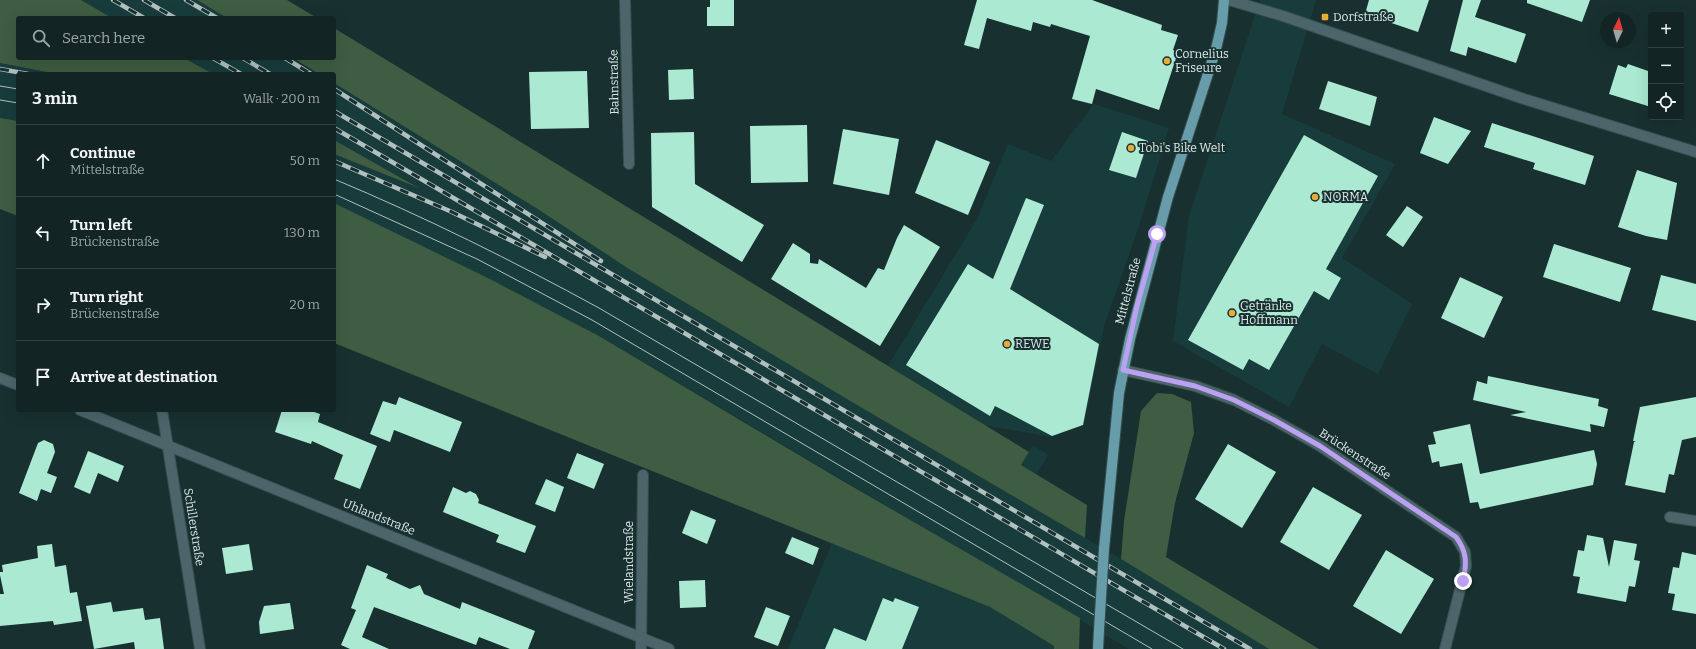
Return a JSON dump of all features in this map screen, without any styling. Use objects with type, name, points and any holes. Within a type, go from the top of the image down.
[{"type":"main road","name":"Mittelstraße","points":[[1098,649],[1104,550],[1116,415],[1123,370],[1137,306],[1162,215],[1216,48],[1222,23],[1224,0]]},
{"type":"street","name":"Bahnstraße","points":[[625,0],[629,164]]},
{"type":"street","points":[[1229,0],[1283,16],[1521,98],[1696,152]]},
{"type":"street","name":"Brückenstraße","points":[[1123,370],[1195,386],[1234,400],[1274,420],[1320,446],[1456,537],[1465,552],[1466,566],[1445,649]]},
{"type":"street","points":[[0,378],[16,384]]},
{"type":"street","name":"Uhlandstraße","points":[[85,412],[669,649]]},
{"type":"street","name":"Schillerstraße","points":[[162,412],[200,649]]},
{"type":"street","name":"Wielandstraße","points":[[641,649],[642,475]]},
{"type":"street","points":[[1670,517],[1696,521]]},
{"type":"shaded area","points":[[81,0],[197,0],[224,16],[109,16]]},
{"type":"shaded area","points":[[1260,0],[1316,0],[1282,114],[1395,164],[1342,258],[1412,304],[1378,374],[1322,344],[1289,407],[1173,341],[1189,216]]},
{"type":"shaded area","points":[[188,60],[295,60],[316,72],[209,72]]},
{"type":"shaded area","points":[[0,63],[47,72],[16,72],[16,121],[0,118]]},
{"type":"shaded area","points":[[336,84],[536,208],[629,269],[862,408],[1121,559],[1269,649],[1129,649],[599,336],[490,279],[336,204],[336,155],[416,186],[336,141]]},
{"type":"shaded area","points":[[1094,104],[1169,128],[1139,226],[1104,326],[1084,425],[1051,437],[984,425],[888,366],[977,219],[1008,144],[1051,161]]},
{"type":"shaded area","points":[[1033,445],[1048,455],[1036,474],[1021,465]]},
{"type":"shaded area","points":[[832,543],[990,607],[1054,646],[1054,649],[788,649]]},
{"type":"green space","points":[[0,0],[81,0],[109,16],[16,16],[16,60],[188,60],[209,72],[47,72],[0,63]]},
{"type":"green space","points":[[197,0],[287,0],[314,16],[224,16]]},
{"type":"green space","points":[[336,29],[1029,452],[1021,465],[1087,505],[1085,538],[862,408],[629,269],[536,208],[336,84],[336,72],[316,72],[296,60],[336,60]]},
{"type":"green space","points":[[0,118],[16,121],[16,215],[0,209]]},
{"type":"green space","points":[[336,141],[419,188],[336,155]]},
{"type":"green space","points":[[336,204],[490,279],[599,336],[836,477],[1080,618],[1079,649],[1054,649],[1054,646],[990,607],[336,344]]},
{"type":"green space","points":[[1157,393],[1172,394],[1191,402],[1194,433],[1175,503],[1166,557],[1319,649],[1269,649],[1121,559],[1124,521],[1141,411]]},
{"type":"building","points":[[710,0],[734,0],[734,26],[707,26],[707,7],[710,7]]},
{"type":"building","points":[[977,0],[1092,0],[1162,25],[1161,30],[1178,35],[1173,50],[1178,52],[1159,110],[1096,89],[1092,104],[1072,99],[1090,36],[1051,24],[1050,27],[1033,22],[1031,31],[987,18],[979,49],[964,45]]},
{"type":"building","points":[[1369,0],[1429,0],[1418,32],[1365,14]]},
{"type":"building","points":[[1463,0],[1481,0],[1475,17],[1526,34],[1516,63],[1468,47],[1466,56],[1450,51]]},
{"type":"building","points":[[1527,0],[1590,0],[1582,22],[1527,3]]},
{"type":"building","points":[[1628,64],[1648,71],[1648,106],[1609,94],[1618,65],[1626,68]]},
{"type":"building","points":[[693,69],[694,99],[669,100],[668,70]]},
{"type":"building","points":[[587,71],[589,128],[531,129],[529,72]]},
{"type":"building","points":[[1328,81],[1377,97],[1370,126],[1319,109]]},
{"type":"building","points":[[1434,117],[1471,131],[1448,164],[1420,153]]},
{"type":"building","points":[[1492,123],[1594,156],[1585,185],[1533,169],[1535,163],[1484,147]]},
{"type":"building","points":[[807,125],[808,182],[751,183],[750,126]]},
{"type":"building","points":[[843,129],[899,139],[889,195],[833,184]]},
{"type":"building","points":[[694,132],[695,184],[764,225],[742,262],[652,207],[651,133]]},
{"type":"building","name":"Tobi's Bike Welt","points":[[1122,132],[1148,141],[1136,178],[1109,170]]},
{"type":"building","points":[[1304,135],[1378,176],[1326,269],[1341,278],[1329,300],[1314,291],[1269,370],[1249,359],[1243,370],[1188,340]]},
{"type":"building","points":[[936,140],[990,162],[968,215],[915,193]]},
{"type":"building","points":[[1637,170],[1677,183],[1667,240],[1646,236],[1618,227]]},
{"type":"building","points":[[1026,198],[1044,205],[1010,289],[1099,344],[1083,425],[1052,436],[995,406],[990,416],[906,365],[968,264],[993,279]]},
{"type":"building","points":[[1407,206],[1423,217],[1403,247],[1386,235]]},
{"type":"building","points":[[904,225],[940,247],[880,346],[771,279],[793,243],[810,254],[810,263],[818,264],[819,259],[866,288],[878,268],[884,270]]},
{"type":"building","points":[[1554,244],[1631,268],[1620,302],[1543,277]]},
{"type":"building","points":[[1661,275],[1696,284],[1696,321],[1652,310]]},
{"type":"building","points":[[1460,277],[1503,297],[1484,338],[1441,318]]},
{"type":"building","points":[[1488,376],[1599,399],[1598,406],[1608,409],[1604,427],[1590,424],[1591,432],[1510,415],[1526,412],[1473,400],[1477,381],[1487,384]]},
{"type":"building","points":[[399,397],[462,422],[450,452],[394,430],[390,442],[370,434],[383,401],[396,405]]},
{"type":"building","points":[[1696,397],[1696,437],[1682,440],[1674,475],[1669,474],[1665,493],[1625,485],[1634,442],[1636,441],[1633,441],[1640,407]]},
{"type":"building","points":[[281,412],[314,412],[320,414],[318,422],[377,446],[360,489],[334,479],[343,455],[312,441],[311,444],[275,432]]},
{"type":"building","points":[[1470,424],[1480,474],[1594,450],[1597,464],[1593,485],[1480,509],[1478,502],[1470,503],[1462,463],[1440,467],[1439,461],[1432,463],[1428,445],[1436,444],[1433,432]]},
{"type":"building","points":[[44,440],[53,444],[55,452],[47,473],[57,477],[51,493],[41,489],[37,501],[19,493],[38,443]]},
{"type":"building","points":[[1228,444],[1276,472],[1242,528],[1195,499]]},
{"type":"building","points":[[88,451],[124,466],[118,482],[98,473],[90,494],[74,487]]},
{"type":"building","points":[[577,453],[604,464],[594,489],[567,478]]},
{"type":"building","points":[[546,479],[564,487],[555,512],[535,504]]},
{"type":"building","points":[[453,487],[466,493],[470,491],[476,494],[479,500],[478,503],[536,526],[525,553],[496,542],[499,535],[443,512]]},
{"type":"building","points":[[1313,487],[1362,515],[1329,570],[1280,542]]},
{"type":"building","points":[[691,510],[716,520],[707,544],[682,533]]},
{"type":"building","points":[[1587,535],[1603,538],[1609,567],[1614,540],[1637,544],[1634,560],[1640,561],[1635,587],[1629,586],[1626,602],[1577,593],[1580,577],[1573,576],[1578,550],[1584,551]]},
{"type":"building","points":[[792,537],[819,548],[813,565],[785,553]]},
{"type":"building","points":[[52,544],[55,567],[66,565],[70,593],[77,592],[82,621],[54,625],[53,621],[0,626],[0,594],[4,594],[0,575],[0,572],[3,572],[2,565],[38,558],[37,546]]},
{"type":"building","points":[[249,544],[253,570],[226,574],[222,548]]},
{"type":"building","points":[[1386,550],[1434,579],[1401,634],[1353,606]]},
{"type":"building","points":[[1682,552],[1696,555],[1696,614],[1672,610],[1675,594],[1668,593],[1673,567],[1679,568]]},
{"type":"building","points":[[367,565],[388,574],[386,578],[410,589],[420,585],[424,594],[460,609],[462,602],[535,631],[528,649],[510,649],[479,637],[476,645],[374,607],[362,637],[389,649],[350,649],[341,645],[356,610],[351,608]]},
{"type":"building","points":[[705,580],[706,607],[680,608],[679,581]]},
{"type":"building","points":[[883,598],[893,602],[895,598],[919,607],[902,649],[825,649],[834,628],[866,641]]},
{"type":"building","points":[[111,602],[113,612],[143,608],[145,620],[160,618],[164,649],[135,649],[134,642],[94,649],[86,606]]},
{"type":"building","points":[[290,603],[294,629],[260,634],[259,622],[264,606]]},
{"type":"building","points":[[766,607],[790,616],[778,646],[754,637]]},
{"type":"tram line","points":[[0,86],[16,89]]},
{"type":"tram line","points":[[0,100],[16,103]]},
{"type":"tram line","points":[[336,180],[468,240],[599,308],[1183,649]]},
{"type":"tram line","points":[[336,195],[477,259],[592,320],[1152,649]]},
{"type":"railway","points":[[113,0],[141,16]]},
{"type":"railway","points":[[144,0],[172,16]]},
{"type":"railway","points":[[186,0],[214,16]]},
{"type":"railway","points":[[216,60],[238,72]]},
{"type":"railway","points":[[246,60],[267,72]]},
{"type":"railway","points":[[288,60],[308,72]]},
{"type":"railway","points":[[0,69],[17,72]]},
{"type":"railway","points":[[336,90],[601,261]]},
{"type":"railway","points":[[336,112],[1250,649]]},
{"type":"railway","points":[[336,129],[1224,649]]},
{"type":"railway","points":[[336,162],[452,212],[545,257]]},
{"type":"place","name":"Dorfstraße","points":[[1325,17]]},
{"type":"place","name":"Cornelius Friseure","points":[[1167,61]]},
{"type":"place","name":"Tobi's Bike Welt","points":[[1131,148]]},
{"type":"place","name":"NORMA","points":[[1315,197]]},
{"type":"place","name":"Getränke Hoffmann","points":[[1232,313]]},
{"type":"place","name":"REWE","points":[[1007,344]]},
{"type":"route","points":[[1157,234],[1137,306],[1123,370],[1195,386],[1234,400],[1274,420],[1320,446],[1456,537],[1465,552],[1466,566],[1463,581]]}]
